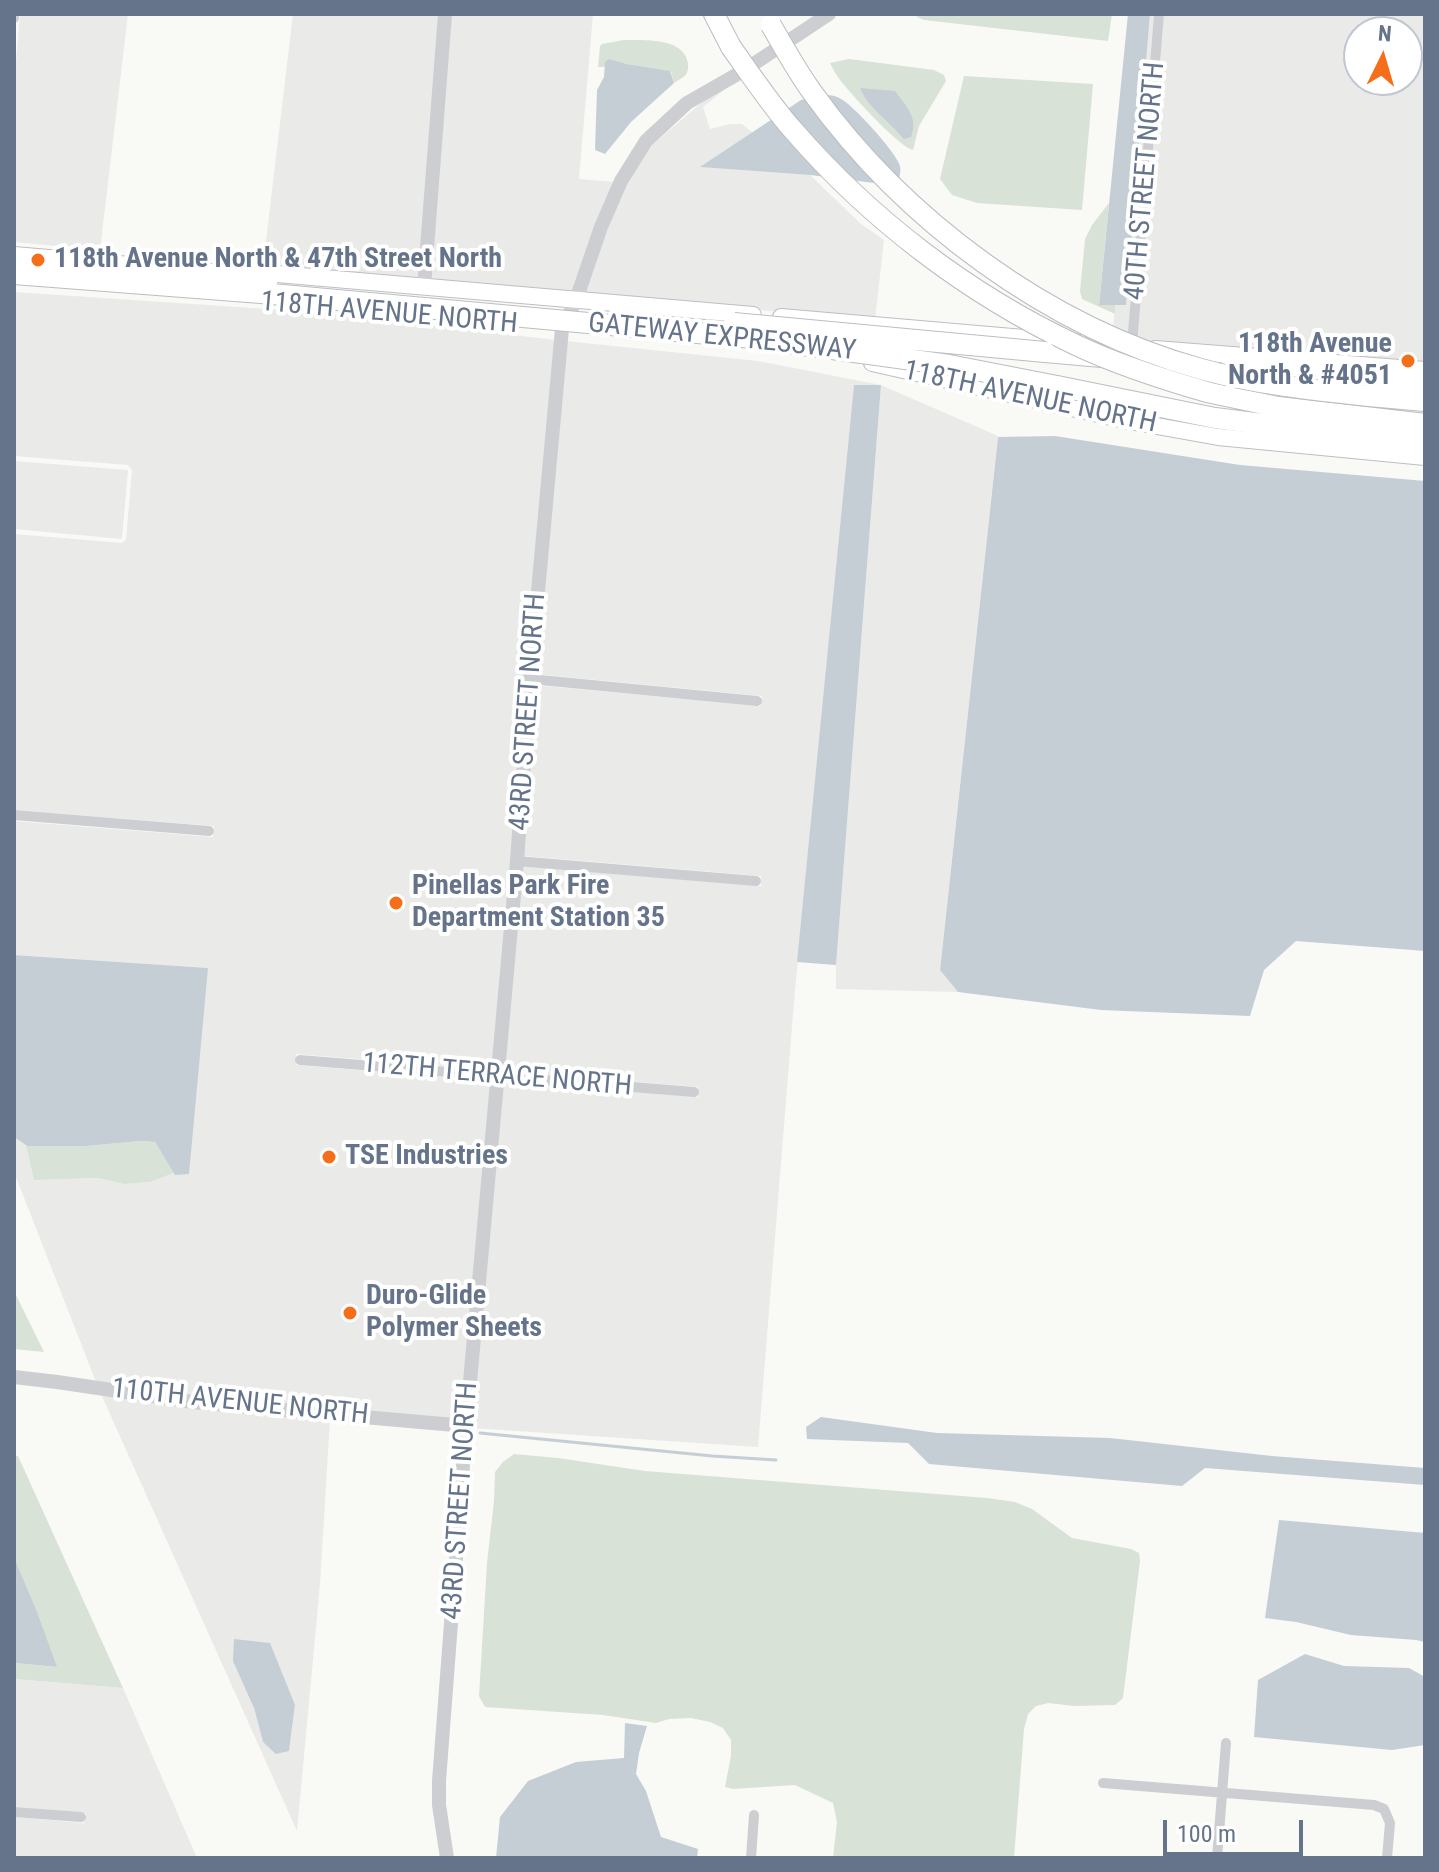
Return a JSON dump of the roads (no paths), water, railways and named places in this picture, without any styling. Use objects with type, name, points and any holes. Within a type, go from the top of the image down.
[{"type":"highway","points":[[714,14],[731,47],[774,107],[829,169],[926,255],[1006,308],[1077,346],[1130,368],[1207,392],[1278,407],[1425,424]]},
{"type":"highway","points":[[767,20],[818,100],[887,181],[950,237],[1035,296],[1123,341],[1202,369],[1267,383],[1425,401]]},
{"type":"highway","name":"GATEWAY EXPRESSWAY","points":[[14,257],[1425,386]]},
{"type":"highway","name":"GATEWAY EXPRESSWAY","points":[[14,274],[261,293],[752,338],[949,365],[1215,418],[1425,442]]},
{"type":"main road","name":"118TH AVENUE NORTH","points":[[14,249],[424,287],[1425,370]]},
{"type":"main road","name":"118TH AVENUE NORTH","points":[[14,281],[847,357],[1114,418],[1218,437],[1425,457]]},
{"type":"street","points":[[424,287],[445,14]]},
{"type":"street","name":"43RD STREET NORTH","points":[[447,1858],[439,1805],[439,1781],[466,1426],[562,329],[616,192],[646,141],[687,103],[743,71],[829,14]]},
{"type":"street","name":"40TH STREET NORTH","points":[[1132,347],[1159,14]]},
{"type":"street","points":[[530,679],[757,701]]},
{"type":"street","points":[[14,815],[209,831]]},
{"type":"street","points":[[517,861],[756,881]]},
{"type":"street","name":"112TH TERRACE NORTH","points":[[300,1060],[694,1092]]},
{"type":"street","name":"110TH AVENUE NORTH","points":[[14,1377],[193,1402],[466,1426]]},
{"type":"street","points":[[1217,1858],[1226,1743]]},
{"type":"street","points":[[1103,1783],[1374,1805],[1384,1809],[1390,1823],[1387,1858]]},
{"type":"street","points":[[14,1812],[81,1817]]},
{"type":"street","points":[[751,1858],[754,1815]]},
{"type":"waterway","points":[[480,1433],[776,1460]]},
{"type":"place","name":"118th Avenue North & 47th Street North","points":[[38,260]]},
{"type":"place","name":"118th Avenue North & #4051","points":[[1408,361]]},
{"type":"place","name":"Pinellas Park Fire Department Station 35","points":[[396,903]]},
{"type":"place","name":"TSE Industries","points":[[329,1157]]},
{"type":"place","name":"Duro-Glide Polymer Sheets","points":[[350,1313]]}]
